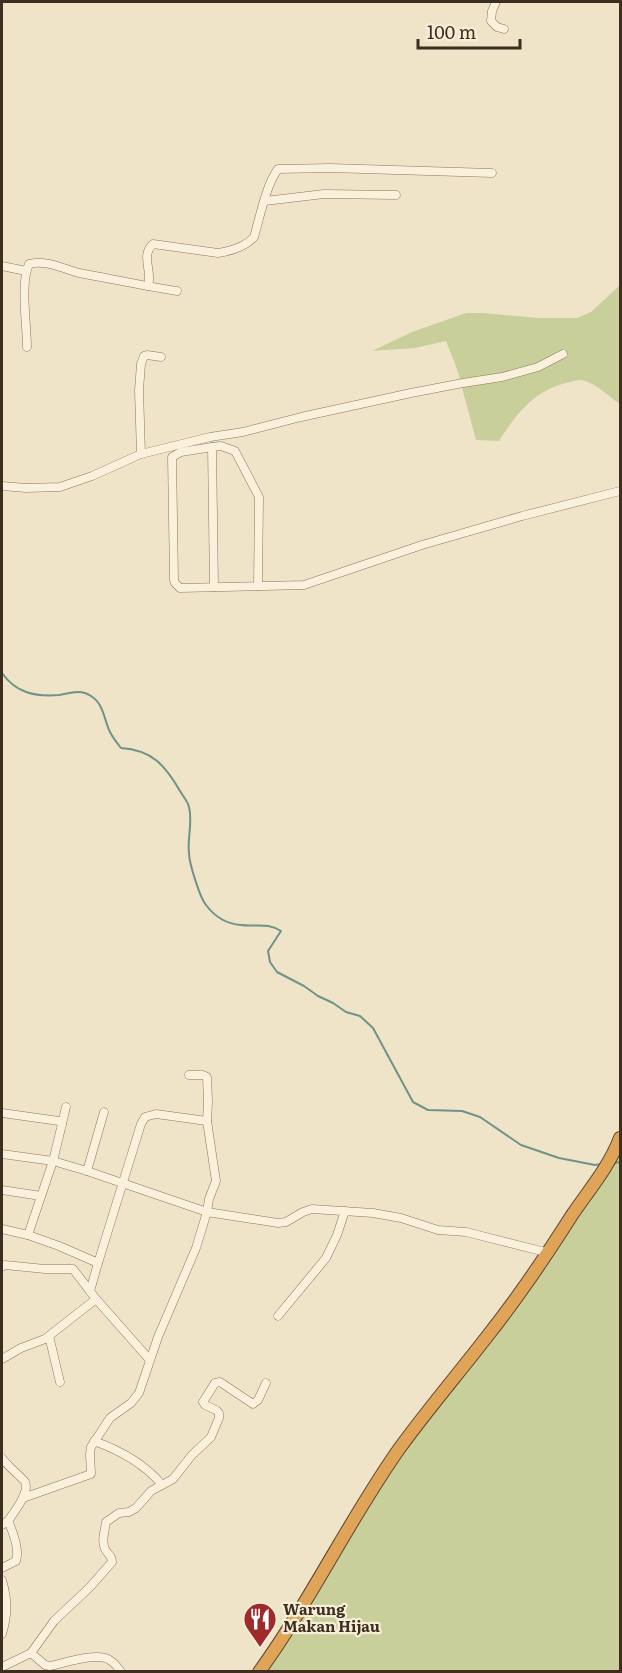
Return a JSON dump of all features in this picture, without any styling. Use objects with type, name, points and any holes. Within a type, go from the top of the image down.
[{"type":"highway","points":[[259,1671],[289,1629],[399,1449],[424,1414],[489,1335],[549,1252],[608,1164],[621,1138]]},
{"type":"street","points":[[496,2],[491,21],[496,27],[504,29]]},
{"type":"street","points":[[148,286],[150,281],[146,257],[153,244],[218,253],[250,242],[254,237],[275,174],[281,168],[492,173]]},
{"type":"street","points":[[265,201],[324,194],[396,195]]},
{"type":"street","points":[[27,347],[25,301],[26,271],[29,264],[43,264],[177,291]]},
{"type":"street","points":[[2,266],[26,271]]},
{"type":"street","points":[[2,486],[60,487],[92,476],[141,454],[411,393],[463,382],[502,377],[538,367],[563,354]]},
{"type":"street","points":[[141,454],[139,390],[142,359],[147,355],[161,357]]},
{"type":"street","points":[[258,586],[259,497],[235,451],[221,446],[181,452],[172,458],[175,584],[180,588],[292,586],[312,583],[422,545],[621,490]]},
{"type":"street","points":[[212,447],[214,587]]},
{"type":"street","points":[[23,1498],[91,1474],[90,1454],[94,1441],[110,1418],[136,1398],[149,1359],[196,1248],[216,1181],[207,1121],[207,1077],[189,1075]]},
{"type":"street","points":[[28,1235],[53,1161],[66,1107]]},
{"type":"street","points":[[87,1171],[104,1112]]},
{"type":"street","points":[[2,1113],[59,1121],[62,1124]]},
{"type":"street","points":[[90,1291],[145,1116],[156,1114],[207,1121]]},
{"type":"street","points":[[2,1154],[53,1161],[207,1212],[278,1223],[286,1222],[312,1209],[387,1214],[438,1230],[466,1232],[506,1241],[520,1247],[549,1252]]},
{"type":"street","points":[[2,1191],[41,1196]]},
{"type":"street","points":[[279,1316],[326,1258],[345,1211]]},
{"type":"street","points":[[2,1229],[28,1235],[98,1263]]},
{"type":"street","points":[[2,1267],[5,1265],[73,1269],[149,1359]]},
{"type":"street","points":[[2,1359],[49,1336],[96,1299]]},
{"type":"street","points":[[49,1336],[60,1382]]},
{"type":"street","points":[[2,1666],[31,1653],[54,1621],[90,1587],[112,1562],[112,1557],[104,1548],[106,1522],[136,1508],[151,1491],[173,1479],[192,1455],[211,1437],[219,1413],[203,1402],[215,1383],[220,1382],[252,1404],[258,1400],[267,1383]]},
{"type":"street","points":[[94,1441],[141,1466],[153,1474],[162,1485]]},
{"type":"street","points":[[2,1458],[26,1483],[23,1498],[5,1523],[13,1533],[18,1555],[16,1561],[2,1568]]},
{"type":"street","points":[[2,1580],[8,1603],[2,1634]]},
{"type":"street","points":[[31,1653],[50,1666],[98,1656],[111,1660],[121,1671]]},
{"type":"green space","points":[[620,285],[620,404],[596,386],[585,381],[578,380],[555,386],[527,405],[499,441],[476,440],[457,369],[446,341],[415,348],[372,351],[412,332],[466,313],[577,318],[591,312]]},
{"type":"green space","points":[[620,1153],[620,1671],[263,1672],[368,1503],[419,1427],[539,1273]]},
{"type":"waterway","points":[[2,673],[13,685],[34,694],[59,695],[79,692],[91,696],[99,703],[110,732],[121,748],[141,752],[163,766],[188,805],[190,813],[189,858],[206,905],[217,916],[231,923],[267,926],[281,931],[268,951],[270,962],[277,972],[346,1012],[360,1016],[373,1028],[413,1102],[428,1110],[462,1111],[480,1117],[521,1145],[559,1158],[595,1165],[602,1164]]},
{"type":"waterway","points":[[614,1163],[620,1162]]},
{"type":"place","name":"Warung Makan Hijau","points":[[260,1648]]}]
